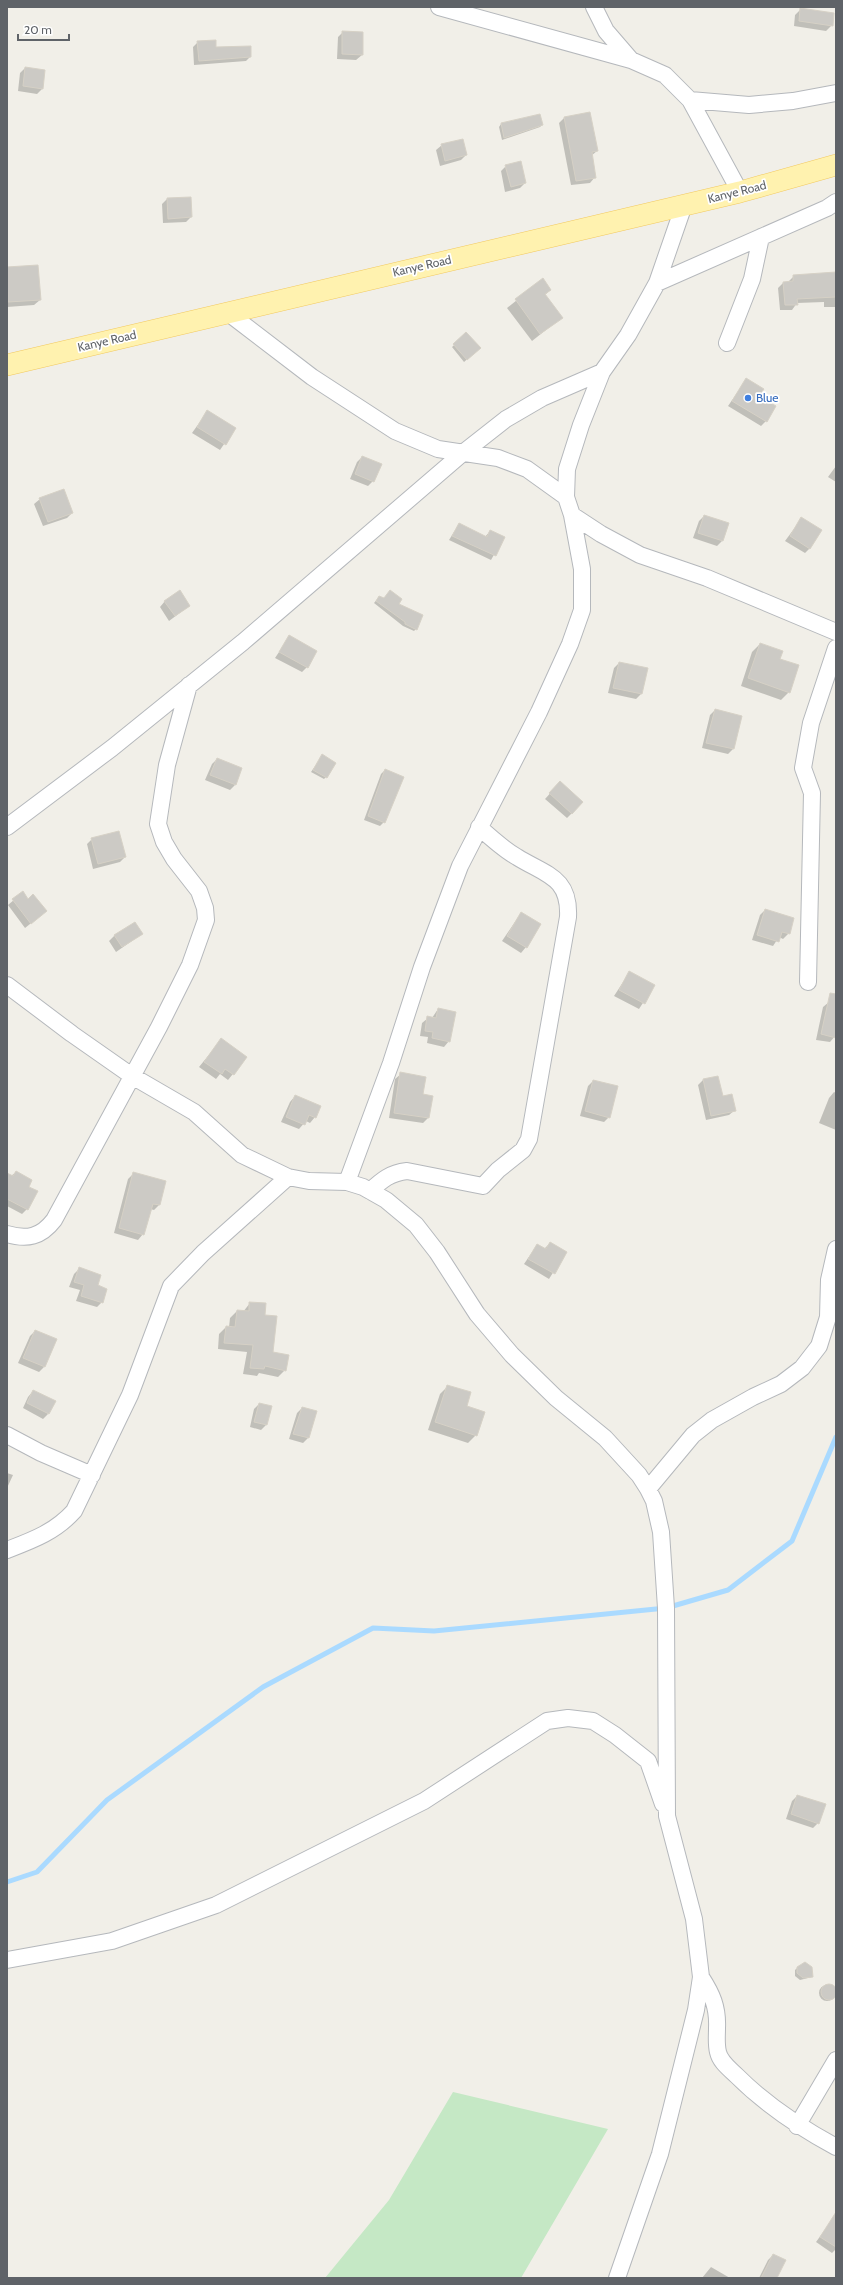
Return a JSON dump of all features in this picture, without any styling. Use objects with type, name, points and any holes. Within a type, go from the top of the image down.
[{"type":"main road","name":"Kanye Road","points":[[7,364],[740,192],[836,165]]},
{"type":"street","points":[[439,7],[631,60],[665,75],[690,100],[740,192]]},
{"type":"street","points":[[594,7],[606,31],[631,60]]},
{"type":"street","points":[[690,100],[749,105],[793,101],[836,94]]},
{"type":"street","points":[[657,283],[827,208],[836,202]]},
{"type":"street","points":[[347,1182],[391,1063],[422,967],[460,866],[539,712],[570,644],[582,610],[582,569],[572,515],[566,497],[567,469],[581,425],[602,372],[628,335],[657,283],[684,205]]},
{"type":"street","points":[[728,343],[752,279],[761,237]]},
{"type":"street","points":[[226,312],[312,377],[395,432],[438,449],[498,458],[527,469],[566,497]]},
{"type":"street","points":[[7,827],[112,748],[189,685],[464,452],[506,419],[542,398],[602,372]]},
{"type":"street","points":[[572,515],[601,534],[640,555],[707,578],[836,632]]},
{"type":"street","points":[[808,982],[812,794],[803,768],[811,723],[836,648]]},
{"type":"street","points":[[7,1234],[18,1237],[32,1237],[41,1233],[54,1220],[190,965],[206,920],[205,908],[199,891],[174,859],[164,842],[158,824],[167,765],[189,685]]},
{"type":"street","points":[[370,1191],[386,1176],[396,1172],[407,1172],[483,1186],[498,1170],[523,1150],[529,1139],[568,917],[569,900],[561,886],[542,869],[518,858],[479,827]]},
{"type":"street","points":[[7,985],[72,1034],[132,1076],[194,1112],[242,1155],[288,1177],[309,1181],[347,1182],[370,1191],[386,1200],[416,1225],[437,1252],[477,1314],[512,1355],[556,1398],[605,1438],[639,1475],[654,1501],[661,1532],[666,1608],[667,1816]]},
{"type":"street","points":[[7,1550],[46,1535],[63,1524],[74,1511],[130,1395],[171,1286],[203,1253],[288,1177]]},
{"type":"street","points":[[648,1489],[692,1435],[712,1420],[753,1397],[781,1384],[802,1368],[819,1346],[828,1317],[829,1280],[836,1249]]},
{"type":"street","points":[[7,1434],[41,1453],[92,1476]]},
{"type":"street","points":[[7,1960],[112,1941],[216,1905],[424,1802],[547,1721],[568,1718],[594,1721],[615,1735],[648,1761],[667,1816],[694,1919],[701,1977],[696,2010],[660,2154],[617,2278]]},
{"type":"street","points":[[701,1977],[713,1994],[718,2010],[716,2044],[718,2054],[724,2063],[757,2096],[797,2126],[836,2148]]},
{"type":"street","points":[[797,2126],[836,2060]]},
{"type":"green space","points":[[453,2092],[608,2129],[521,2278],[325,2278],[389,2200]]},
{"type":"building","points":[[800,8],[834,13],[833,26],[799,21]]},
{"type":"building","points":[[342,31],[363,32],[363,55],[342,54]]},
{"type":"building","points":[[216,40],[216,47],[251,46],[251,57],[199,61],[197,41]]},
{"type":"building","points":[[25,67],[45,70],[43,89],[23,86]]},
{"type":"building","points":[[590,112],[598,151],[592,152],[596,178],[576,181],[564,117]]},
{"type":"building","points":[[540,114],[543,125],[504,138],[501,123]]},
{"type":"building","points":[[463,139],[467,155],[445,161],[441,144]]},
{"type":"building","points":[[521,161],[526,183],[511,187],[505,165]]},
{"type":"building","points":[[191,197],[192,217],[168,219],[167,198]]},
{"type":"building","points":[[38,265],[41,300],[8,302],[7,267]]},
{"type":"building","points":[[836,272],[836,297],[797,299],[798,305],[785,305],[783,282],[793,281],[793,275]]},
{"type":"building","points":[[543,278],[551,290],[545,294],[563,318],[540,334],[515,299]]},
{"type":"building","points":[[466,332],[481,348],[467,360],[453,344]]},
{"type":"building","name":"Blue","points":[[746,378],[764,389],[759,396],[776,406],[767,422],[732,401]]},
{"type":"building","points":[[207,410],[236,428],[226,445],[197,427]]},
{"type":"building","points":[[362,456],[382,464],[374,482],[355,474]]},
{"type":"building","points":[[64,489],[73,513],[48,522],[39,498]]},
{"type":"building","points":[[704,515],[729,523],[723,541],[698,533]]},
{"type":"building","points":[[801,517],[822,530],[810,549],[790,536]]},
{"type":"building","points":[[459,523],[487,537],[490,530],[505,537],[496,556],[452,536]]},
{"type":"building","points":[[180,590],[190,606],[175,616],[164,601]]},
{"type":"building","points":[[390,590],[402,599],[399,604],[423,615],[417,630],[405,624],[405,622],[376,601],[379,596],[384,598]]},
{"type":"building","points":[[289,635],[317,651],[308,668],[279,652]]},
{"type":"building","points":[[760,643],[783,651],[780,659],[799,665],[790,693],[748,678]]},
{"type":"building","points":[[619,662],[648,668],[642,694],[613,688]]},
{"type":"building","points":[[715,709],[742,716],[734,749],[706,743]]},
{"type":"building","points":[[322,754],[336,763],[327,778],[313,770]]},
{"type":"building","points":[[217,758],[242,768],[236,785],[210,775]]},
{"type":"building","points":[[385,769],[404,777],[385,823],[368,816]]},
{"type":"building","points":[[560,781],[583,802],[572,814],[549,793]]},
{"type":"building","points":[[119,831],[126,857],[98,864],[91,838]]},
{"type":"building","points":[[23,891],[28,899],[33,894],[47,911],[31,924],[12,899]]},
{"type":"building","points":[[765,909],[794,918],[790,934],[782,932],[779,942],[757,935]]},
{"type":"building","points":[[521,912],[541,924],[527,948],[507,936]]},
{"type":"building","points":[[135,922],[143,934],[122,947],[114,935]]},
{"type":"building","points":[[629,971],[655,985],[645,1004],[619,990]]},
{"type":"building","points":[[830,993],[836,994],[836,1038],[821,1034]]},
{"type":"building","points":[[438,1008],[456,1012],[450,1042],[432,1038],[433,1032],[425,1031],[427,1016],[436,1018]]},
{"type":"building","points":[[221,1038],[247,1057],[234,1075],[225,1069],[222,1074],[204,1062]]},
{"type":"building","points":[[400,1072],[426,1077],[423,1094],[433,1096],[429,1118],[394,1113]]},
{"type":"building","points":[[718,1076],[723,1096],[732,1094],[736,1111],[711,1116],[703,1079]]},
{"type":"building","points":[[593,1080],[618,1086],[610,1118],[585,1111]]},
{"type":"building","points":[[295,1095],[321,1106],[316,1118],[309,1115],[305,1125],[286,1117]]},
{"type":"building","points":[[16,1171],[32,1180],[29,1187],[38,1191],[28,1210],[7,1199],[7,1173],[13,1176]]},
{"type":"building","points":[[133,1172],[166,1181],[160,1205],[153,1204],[144,1235],[119,1228]]},
{"type":"building","points":[[550,1242],[567,1252],[555,1274],[528,1259],[537,1244],[546,1249]]},
{"type":"building","points":[[79,1267],[101,1275],[98,1285],[107,1289],[103,1303],[81,1296],[84,1285],[74,1282]]},
{"type":"building","points":[[249,1302],[266,1303],[265,1315],[277,1316],[273,1352],[289,1355],[286,1371],[265,1366],[264,1369],[250,1368],[253,1345],[224,1343],[226,1326],[235,1327],[237,1310],[249,1311]]},
{"type":"building","points":[[35,1330],[57,1339],[45,1367],[23,1358]]},
{"type":"building","points":[[447,1385],[471,1392],[467,1406],[485,1412],[477,1436],[435,1422]]},
{"type":"building","points":[[33,1390],[56,1401],[49,1414],[27,1403]]},
{"type":"building","points":[[259,1403],[272,1406],[267,1425],[254,1422]]},
{"type":"building","points":[[302,1407],[317,1411],[309,1438],[293,1434]]},
{"type":"building","points":[[797,1795],[826,1804],[819,1824],[791,1814]]},
{"type":"building","points":[[805,1962],[812,1967],[813,1977],[803,1978],[797,1973],[797,1967]]},
{"type":"building","points":[[829,1984],[836,1989],[837,1992],[832,1999],[829,2000],[822,1995],[821,1992],[826,1985]]},
{"type":"building","points":[[836,2212],[836,2247],[820,2237]]},
{"type":"building","points":[[773,2254],[786,2260],[777,2278],[761,2278]]},
{"type":"waterway","points":[[7,1882],[37,1872],[107,1800],[263,1687],[373,1628],[434,1631],[666,1608],[728,1590],[792,1541],[836,1437]]},
{"type":"place","name":"Blue","points":[[748,398]]}]
